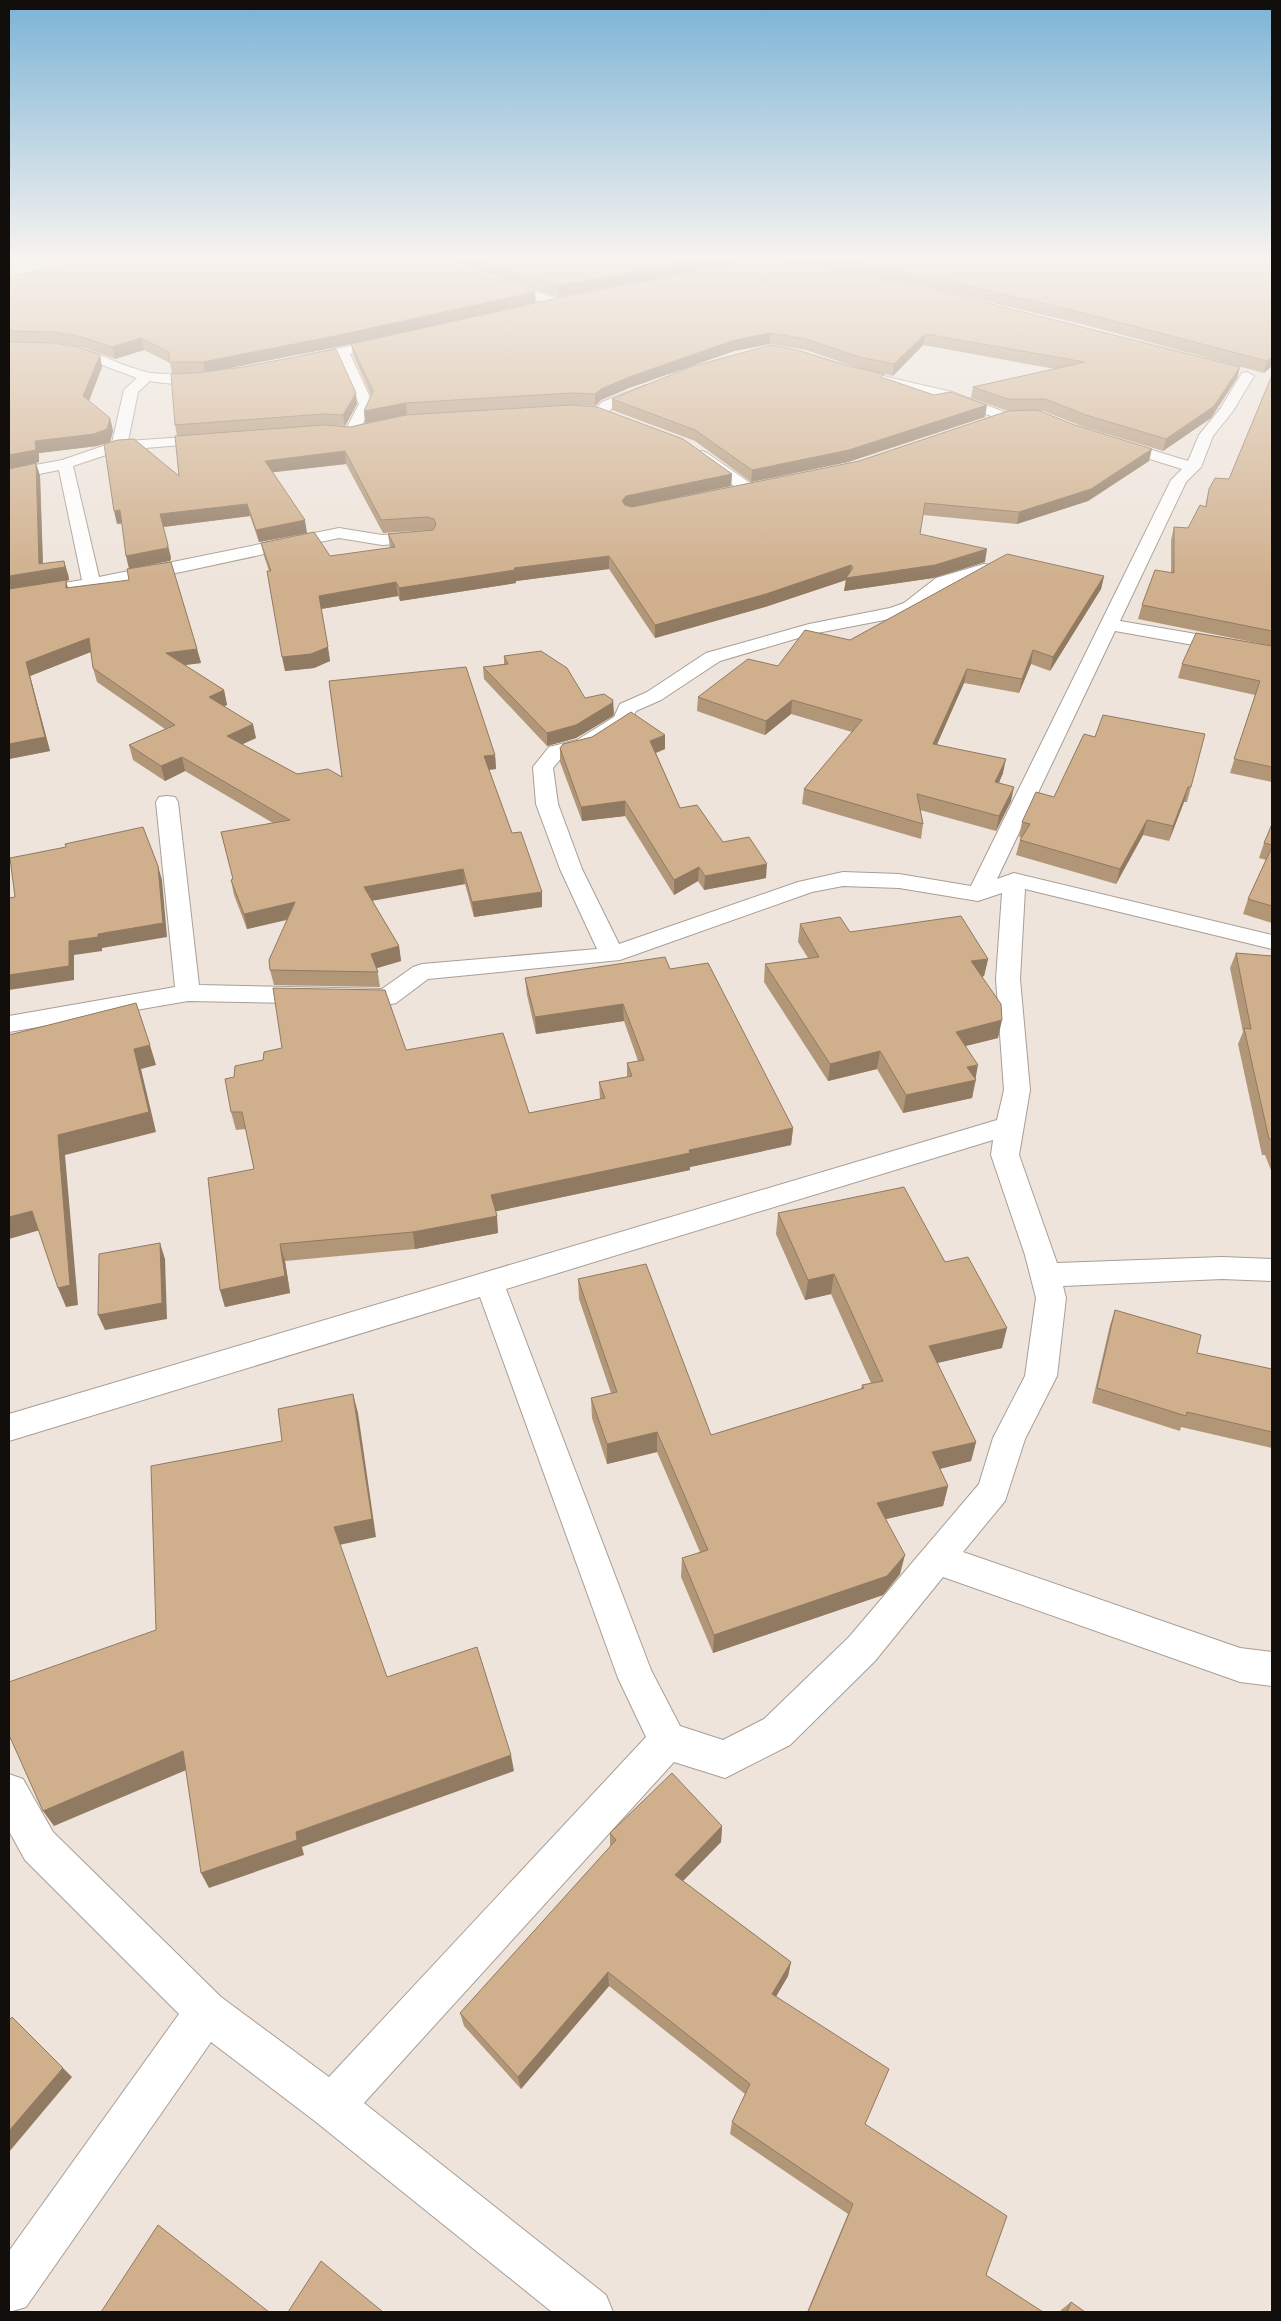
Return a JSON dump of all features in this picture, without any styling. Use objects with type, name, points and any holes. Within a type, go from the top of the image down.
[{"type":"street","points":[[123,368],[146,377],[175,380],[205,379],[224,375]]},
{"type":"street","points":[[350,368],[366,404],[351,433]]},
{"type":"street","points":[[845,371],[947,395],[1004,416],[1037,416],[1046,419]]},
{"type":"street","points":[[978,894],[1179,480],[1192,467],[1206,435],[1226,411],[1248,376]]},
{"type":"street","points":[[119,446],[131,390],[146,377]]},
{"type":"street","points":[[600,414],[607,405],[662,384]]},
{"type":"street","points":[[552,412],[571,411],[600,414],[616,419]]},
{"type":"street","points":[[982,425],[1004,416]]},
{"type":"street","points":[[334,432],[351,433],[370,429]]},
{"type":"street","points":[[9,475],[65,464],[119,446],[227,438]]},
{"type":"street","points":[[1097,438],[1192,467]]},
{"type":"street","points":[[689,446],[747,488]]},
{"type":"street","points":[[65,464],[92,584]]},
{"type":"street","points":[[728,492],[766,485]]},
{"type":"street","points":[[9,597],[181,567],[339,533],[382,540],[428,537]]},
{"type":"street","points":[[612,955],[571,869],[547,804],[543,767],[556,751],[584,745],[623,720],[627,708],[654,696],[712,657],[809,629],[894,613],[910,607],[942,582],[984,570]]},
{"type":"street","points":[[1108,624],[1272,653]]},
{"type":"street","points":[[167,802],[188,994]]},
{"type":"street","points":[[9,1024],[188,994],[387,997],[422,972],[612,955],[806,887],[843,879],[899,881],[978,894],[1014,880],[1272,942]]},
{"type":"street","points":[[489,1282],[636,1678],[668,1741],[725,1758],[777,1732],[862,1649],[993,1491],[1009,1438],[1041,1376],[1051,1298],[1005,1155],[1008,1126],[1017,1090],[1008,979],[1014,880]]},
{"type":"street","points":[[9,1427],[1008,1126]]},
{"type":"street","points":[[1045,1275],[1222,1268],[1272,1270]]},
{"type":"street","points":[[937,1559],[1240,1665],[1272,1669]]},
{"type":"street","points":[[332,2106],[668,1741]]},
{"type":"street","points":[[9,1793],[40,1846],[206,2012],[332,2106],[589,2312]]},
{"type":"street","points":[[9,2290],[206,2012]]},
{"type":"building","points":[[9,368],[94,368],[83,396],[110,418],[107,429],[94,434],[35,441],[36,450],[9,455]]},
{"type":"building","points":[[232,368],[345,368],[356,393],[343,415],[324,414],[175,425],[171,374]]},
{"type":"building","points":[[362,368],[654,368],[601,389],[595,394],[571,393],[406,403],[364,411],[373,391]]},
{"type":"building","points":[[687,368],[859,368],[884,374],[881,377],[934,395],[950,392],[987,405],[849,450],[752,470],[695,430],[612,399]]},
{"type":"building","points":[[1057,368],[1239,368],[1214,406],[1166,439],[1086,415],[1045,399],[1008,399],[973,387]]},
{"type":"building","points":[[1272,375],[1272,631],[1142,605],[1155,570],[1174,573],[1174,527],[1188,528],[1200,505],[1206,507],[1209,489],[1215,478],[1229,479]]},
{"type":"building","points":[[571,405],[597,407],[683,439],[732,474],[626,496],[622,501],[625,505],[632,507],[859,461],[1008,411],[1037,410],[1075,425],[1152,449],[1091,489],[1019,512],[925,503],[920,534],[987,549],[935,565],[846,578],[853,568],[851,565],[766,594],[655,625],[609,556],[514,568],[515,570],[399,588],[396,582],[319,596],[328,647],[311,654],[282,657],[267,571],[271,571],[261,543],[314,532],[330,556],[395,547],[388,534],[433,530],[436,525],[434,519],[427,517],[381,520],[345,451],[265,461],[305,520],[256,530],[247,504],[160,514],[168,545],[167,548],[126,556],[120,510],[114,511],[104,444],[118,440],[134,439],[179,476],[175,436],[324,425],[350,427],[406,415]]},
{"type":"building","points":[[36,463],[39,564],[64,561],[65,567],[9,576],[9,469]]},
{"type":"building","points":[[1007,554],[1104,576],[1053,657],[1033,650],[1022,679],[967,669],[933,744],[1006,759],[995,782],[1014,787],[999,816],[917,794],[923,824],[804,789],[862,720],[792,700],[766,721],[698,697],[748,659],[778,666],[805,630],[850,640]]},
{"type":"building","points":[[171,562],[197,649],[166,653],[224,690],[209,697],[253,724],[227,736],[297,774],[328,769],[342,777],[329,681],[466,667],[495,755],[484,756],[512,833],[521,832],[542,892],[472,902],[463,869],[364,887],[399,946],[371,954],[378,972],[270,970],[269,960],[295,902],[244,914],[231,880],[233,879],[221,832],[290,820],[182,757],[161,766],[129,745],[175,725],[93,668],[89,638],[26,662],[45,737],[9,744],[9,589],[66,580],[66,588],[129,580],[127,569]]},
{"type":"building","points":[[1196,633],[1272,646],[1272,767],[1234,759],[1260,681],[1182,664]]},
{"type":"building","points":[[541,651],[567,668],[585,698],[604,694],[613,700],[612,703],[576,725],[547,733],[483,667],[508,664],[504,656]]},
{"type":"building","points":[[631,712],[665,735],[650,741],[680,808],[697,805],[723,842],[749,837],[767,864],[705,876],[699,867],[674,880],[625,801],[581,807],[560,748],[563,744],[592,737]]},
{"type":"building","points":[[1103,715],[1205,734],[1191,787],[1188,787],[1173,826],[1147,820],[1120,869],[1020,840],[1030,824],[1022,822],[1036,792],[1054,797],[1084,734],[1095,737]]},
{"type":"building","points":[[1272,824],[1272,845],[1264,843]]},
{"type":"building","points":[[143,827],[158,866],[163,923],[98,934],[98,937],[69,941],[69,966],[9,975],[9,898],[15,897],[10,858],[66,847],[65,844]]},
{"type":"building","points":[[1272,847],[1272,906],[1248,899]]},
{"type":"building","points":[[961,916],[988,959],[971,961],[1001,1004],[1002,1020],[956,1032],[978,1065],[967,1067],[976,1080],[906,1095],[880,1051],[830,1064],[765,964],[819,957],[800,924],[840,917],[850,932]]},
{"type":"building","points":[[1236,953],[1272,956],[1272,1139],[1269,1139],[1244,1028],[1251,1029]]},
{"type":"building","points":[[665,957],[670,969],[708,963],[793,1128],[689,1150],[690,1153],[491,1195],[497,1216],[413,1232],[280,1244],[285,1276],[220,1290],[208,1178],[254,1169],[242,1112],[231,1112],[225,1079],[234,1077],[235,1066],[263,1060],[264,1052],[282,1048],[273,988],[385,990],[406,1050],[503,1033],[529,1113],[605,1098],[599,1082],[632,1076],[627,1063],[644,1060],[623,1004],[535,1017],[525,978]]},
{"type":"building","points":[[136,1003],[150,1045],[134,1049],[149,1112],[58,1135],[70,1285],[58,1288],[32,1211],[9,1217],[9,1035]]},
{"type":"building","points":[[904,1187],[945,1262],[968,1257],[1007,1328],[929,1346],[976,1442],[932,1452],[948,1486],[877,1503],[905,1555],[887,1576],[714,1635],[682,1558],[708,1550],[657,1432],[607,1444],[591,1398],[617,1392],[578,1279],[646,1264],[711,1435],[864,1388],[862,1385],[883,1381],[834,1274],[808,1280],[778,1213]]},
{"type":"building","points":[[160,1243],[162,1303],[98,1315],[99,1254]]},
{"type":"building","points":[[1115,1310],[1201,1335],[1197,1353],[1272,1369],[1272,1432],[1187,1412],[1186,1416],[1097,1388]]},
{"type":"building","points":[[353,1394],[372,1519],[334,1527],[387,1677],[477,1647],[511,1755],[296,1832],[297,1840],[201,1873],[183,1751],[43,1811],[9,1735],[9,1682],[156,1630],[151,1466],[282,1441],[278,1409]]},
{"type":"building","points":[[672,1773],[722,1826],[675,1875],[791,1962],[772,1994],[889,2069],[865,2124],[1007,2216],[986,2275],[1043,2312],[808,2312],[853,2204],[732,2122],[750,2084],[608,1972],[518,2077],[460,2013],[616,1840],[610,1833]]},
{"type":"building","points":[[12,2017],[63,2068],[9,2131],[9,2021]]},
{"type":"building","points":[[158,2225],[269,2312],[101,2312]]},
{"type":"building","points":[[321,2261],[383,2312],[288,2312]]},
{"type":"building","points":[[1071,2302],[1085,2312],[1067,2312]]}]
